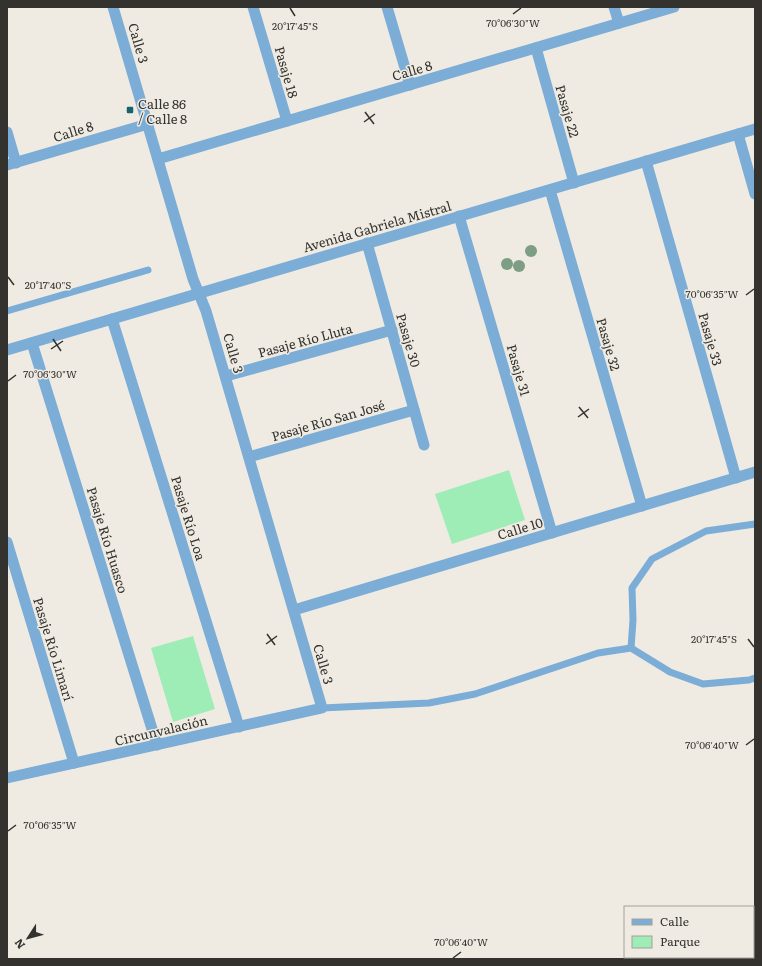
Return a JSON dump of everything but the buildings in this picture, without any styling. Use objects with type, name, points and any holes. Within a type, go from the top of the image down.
[{"type":"street","name":"Calle 3","points":[[113,7],[199,293],[206,310],[226,376],[322,708]]},
{"type":"street","name":"Pasaje 18","points":[[253,7],[287,121]]},
{"type":"street","points":[[387,7],[410,85]]},
{"type":"street","points":[[614,7],[619,23]]},
{"type":"street","name":"Calle 8","points":[[158,159],[674,7]]},
{"type":"street","name":"Pasaje 22","points":[[536,48],[574,183]]},
{"type":"street","name":"Calle 8","points":[[11,164],[148,124]]},
{"type":"street","name":"Avenida Gabriela Mistral","points":[[7,350],[755,130]]},
{"type":"street","points":[[7,132],[11,164]]},
{"type":"street","points":[[738,134],[755,194]]},
{"type":"street","name":"Pasaje 33","points":[[646,162],[736,478]]},
{"type":"street","name":"Pasaje 32","points":[[550,190],[642,506]]},
{"type":"street","name":"Pasaje 31","points":[[459,216],[552,533]]},
{"type":"street","name":"Pasaje 30","points":[[367,243],[424,444]]},
{"type":"street","name":"Pasaje Río Loa","points":[[112,319],[239,727]]},
{"type":"street","name":"Pasaje Río Lluta","points":[[226,376],[392,330]]},
{"type":"street","name":"Pasaje Río Huasco","points":[[32,342],[157,745]]},
{"type":"street","name":"Pasaje Río San José","points":[[249,457],[414,410]]},
{"type":"street","name":"Calle 10","points":[[294,610],[755,472]]},
{"type":"street","name":"Pasaje Río Limarí","points":[[7,542],[74,763]]},
{"type":"street","name":"Circunvalación","points":[[7,778],[322,708]]},
{"type":"lane","points":[[7,311],[148,270]]},
{"type":"lane","points":[[630,648],[633,620],[632,588],[652,558],[706,531],[755,524]]},
{"type":"lane","points":[[322,708],[429,703],[475,694],[598,653],[630,648],[670,672],[703,684],[749,680],[755,678]]},
{"type":"green space","points":[[509,470],[525,520],[452,544],[435,494]]},
{"type":"green space","points":[[193,636],[215,709],[173,722],[151,648]]},
{"type":"place","name":"Calle 86 / Calle 8","points":[[130,110]]}]
